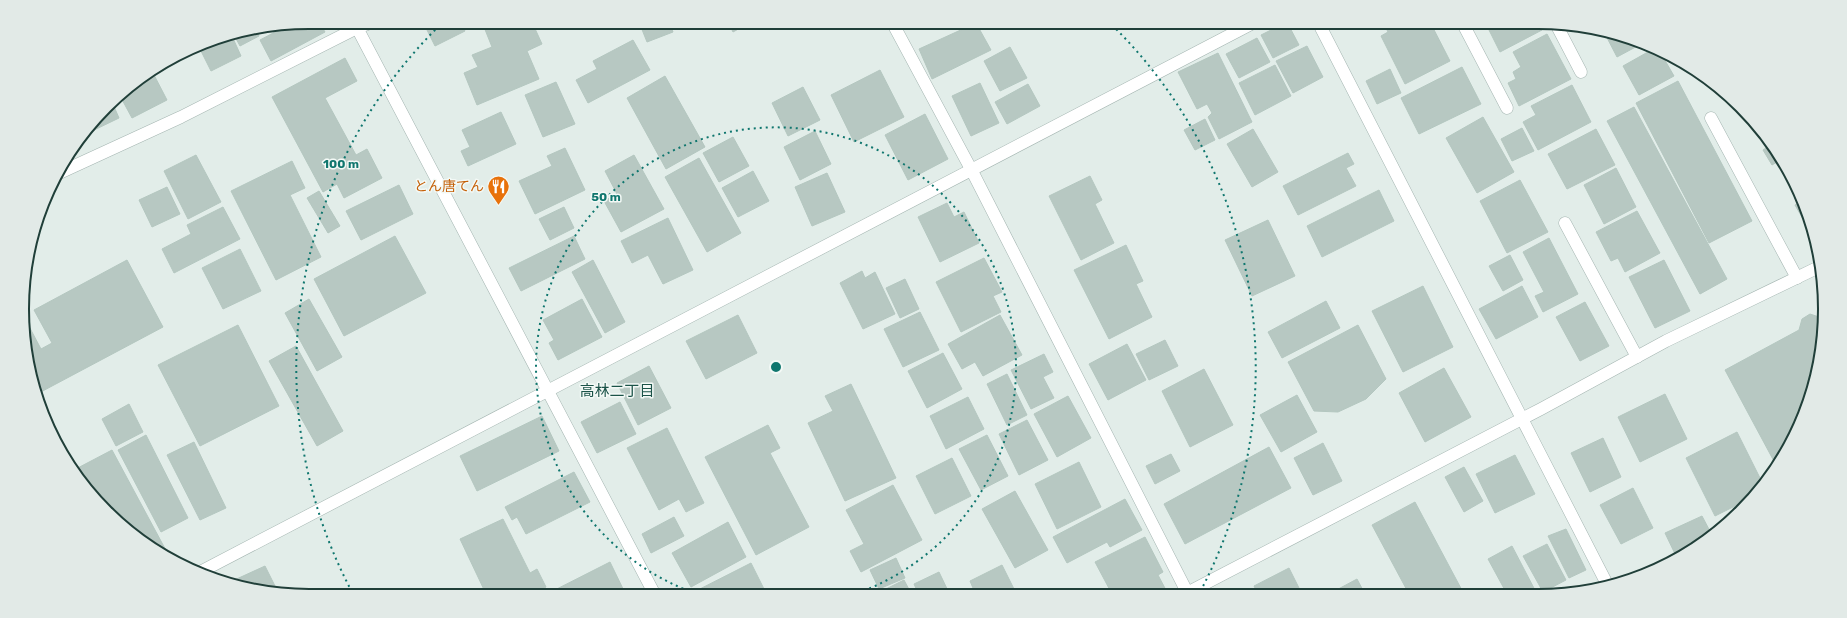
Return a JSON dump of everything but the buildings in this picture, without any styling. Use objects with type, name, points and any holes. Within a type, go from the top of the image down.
[{"type":"street","points":[[67,170],[181,117],[348,29]]},
{"type":"street","points":[[358,29],[652,589]]},
{"type":"street","points":[[896,29],[972,171],[1184,589]]},
{"type":"street","points":[[205,569],[1243,29]]},
{"type":"street","points":[[1322,29],[1605,580]]},
{"type":"street","points":[[1466,29],[1507,108]]},
{"type":"street","points":[[1559,30],[1581,72]]},
{"type":"street","points":[[1711,118],[1797,278]]},
{"type":"street","points":[[1566,223],[1637,357]]},
{"type":"street","points":[[1197,589],[1522,419],[1637,357],[1815,269]]},
{"type":"place","name":"とん唐てん","points":[[499,206]]},
{"type":"district","name":"高林二丁目","points":[[617,391]]}]
